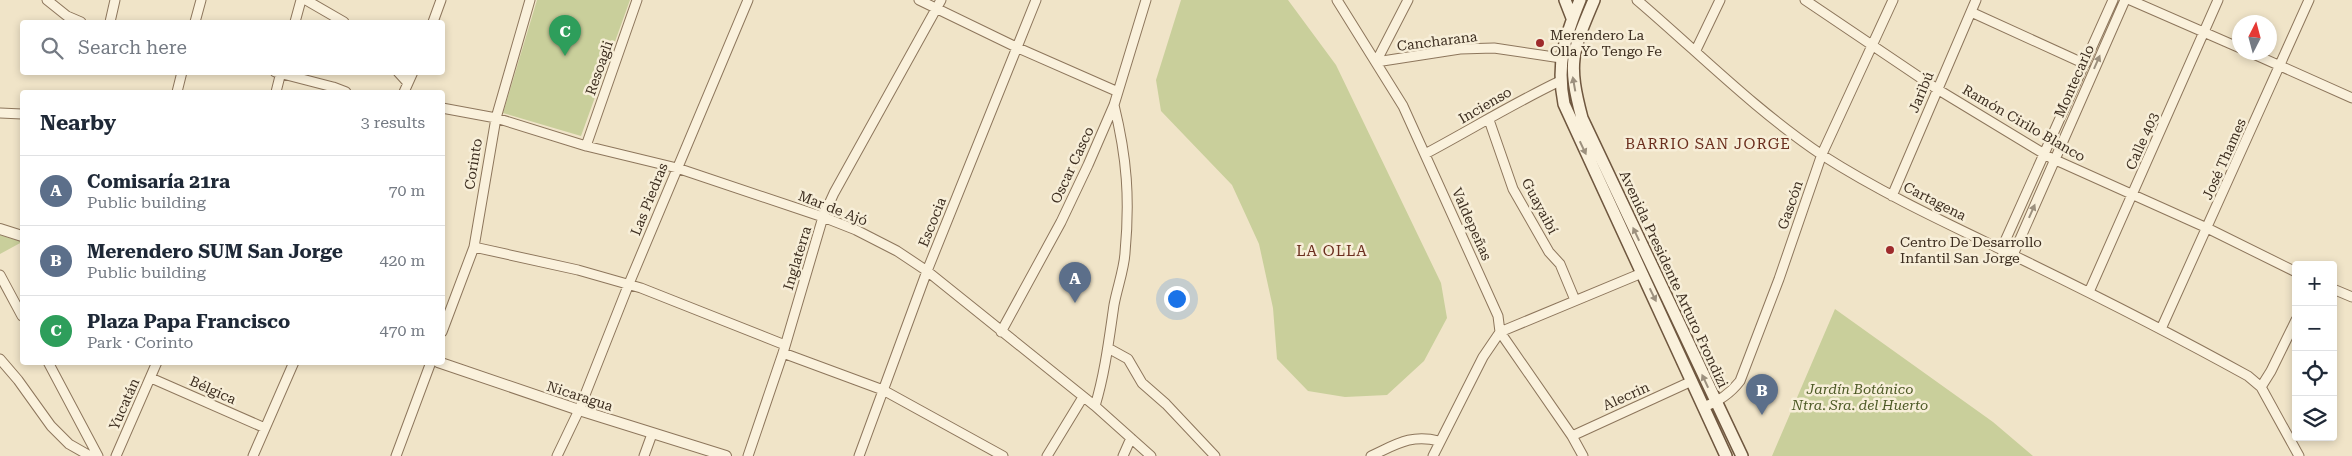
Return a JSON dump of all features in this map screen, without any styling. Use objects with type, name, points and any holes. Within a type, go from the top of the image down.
[{"type":"main road","points":[[1564,0],[1572,18]]},
{"type":"main road","name":"Avenida Presidente Arturo Frondizi","points":[[1580,0],[1572,18],[1561,58],[1560,81],[1568,116],[1726,456]]},
{"type":"main road","name":"Avenida Presidente Arturo Frondizi","points":[[1594,0],[1573,54],[1572,74],[1582,118],[1715,403],[1742,456]]},
{"type":"street","points":[[47,0],[68,16],[77,20]]},
{"type":"street","points":[[110,20],[115,0]]},
{"type":"street","points":[[195,20],[200,0]]},
{"type":"street","points":[[296,20],[301,0]]},
{"type":"street","points":[[306,0],[341,20]]},
{"type":"street","points":[[434,20],[441,0]]},
{"type":"street","name":"Corinto","points":[[445,324],[474,247],[496,118],[530,0]]},
{"type":"street","name":"Resoagli","points":[[586,146],[637,0]]},
{"type":"street","name":"Las Piedras","points":[[557,456],[579,410],[628,286],[748,0]]},
{"type":"street","points":[[919,0],[1016,47],[1116,90]]},
{"type":"street","name":"Inglaterra","points":[[748,456],[784,349],[823,217],[834,193],[941,0]]},
{"type":"street","name":"Escocia","points":[[859,456],[927,271],[1036,0]]},
{"type":"street","name":"Oscar Casco","points":[[1002,332],[1061,222],[1114,106],[1116,90],[1146,0]]},
{"type":"street","name":"Valdepeñas","points":[[1336,0],[1403,106],[1498,316],[1500,332],[1572,436],[1583,456]]},
{"type":"street","points":[[1376,62],[1408,0]]},
{"type":"street","name":"Cartagena","points":[[1637,0],[1696,50],[1756,105],[1822,154],[1892,196],[1951,227],[2089,292],[2248,376],[2261,387],[2299,456]]},
{"type":"street","points":[[1696,50],[1720,0]]},
{"type":"street","name":"Ramón Cirilo Blanco","points":[[1806,0],[1872,47],[2044,154],[2207,228],[2292,270]]},
{"type":"street","name":"Gascón","points":[[1703,407],[1715,403],[1732,390],[1744,371],[1822,154],[1893,0]]},
{"type":"street","name":"Jaribú","points":[[1892,196],[1976,0]]},
{"type":"street","name":"Montecarlo","points":[[2001,250],[2113,0]]},
{"type":"street","name":"Montecarlo","points":[[2013,255],[2125,0]]},
{"type":"street","points":[[2130,0],[2232,44]]},
{"type":"street","name":"Calle 403","points":[[2089,292],[2218,0]]},
{"type":"street","name":"José Thames","points":[[2161,329],[2281,66],[2306,1]]},
{"type":"street","points":[[1971,12],[2084,64]]},
{"type":"street","name":"Cancharana","points":[[1376,62],[1460,50],[1494,48],[1561,58]]},
{"type":"street","points":[[2267,60],[2352,98]]},
{"type":"street","points":[[178,90],[181,75]]},
{"type":"street","points":[[276,90],[279,75]]},
{"type":"street","points":[[286,75],[339,90]]},
{"type":"street","points":[[401,75],[408,83]]},
{"type":"street","points":[[405,90],[411,75]]},
{"type":"street","name":"Incienso","points":[[1426,154],[1560,81]]},
{"type":"street","points":[[1095,406],[1102,384],[1125,254],[1128,171],[1114,106]]},
{"type":"street","name":"Mar de Ajó","points":[[445,109],[496,118],[586,146],[677,168],[856,230],[927,271],[1095,406],[1151,456]]},
{"type":"street","points":[[0,113],[20,114]]},
{"type":"street","name":"Guayaibí","points":[[1489,120],[1514,189],[1549,252],[1560,264],[1575,300]]},
{"type":"street","points":[[0,229],[20,235]]},
{"type":"street","points":[[474,247],[578,270],[628,286],[641,288],[883,390],[1002,456]]},
{"type":"street","points":[[1433,456],[1483,357],[1500,332],[1642,273]]},
{"type":"street","points":[[0,275],[20,312]]},
{"type":"street","points":[[2337,291],[2352,297]]},
{"type":"street","points":[[2261,387],[2292,328]]},
{"type":"street","points":[[1108,348],[1128,359],[1142,383],[1166,404],[1215,456]]},
{"type":"street","points":[[0,359],[18,380],[51,426],[69,444],[90,456]]},
{"type":"street","name":"Nicaragua","points":[[445,364],[709,454],[726,456]]},
{"type":"street","points":[[50,365],[98,456]]},
{"type":"street","name":"Yucatán","points":[[116,456],[156,365]]},
{"type":"street","points":[[253,456],[293,365]]},
{"type":"street","points":[[396,456],[429,365]]},
{"type":"street","name":"Bélgica","points":[[151,378],[264,428]]},
{"type":"street","name":"Alecrin","points":[[1572,436],[1692,381]]},
{"type":"street","points":[[1048,456],[1083,397]]},
{"type":"street","points":[[644,456],[652,434]]},
{"type":"street","points":[[1123,456],[1131,438]]},
{"type":"street","points":[[1371,456],[1408,439],[1427,438],[1439,441]]},
{"type":"green space","points":[[537,0],[630,0],[581,136],[503,113]]},
{"type":"green space","name":"LA OLLA","points":[[1181,0],[1288,0],[1336,65],[1441,283],[1447,318],[1424,361],[1387,395],[1345,397],[1308,391],[1277,359],[1273,308],[1259,244],[1232,185],[1161,111],[1156,80]]},
{"type":"green space","points":[[0,235],[20,241],[20,243],[0,254]]},
{"type":"green space","name":"Jardín Botánico Ntra. Sra. del Huerto","points":[[1835,309],[1993,422],[2033,456],[1772,456]]},
{"type":"place","name":"Merendero La Olla Yo Tengo Fe","points":[[1540,43]]},
{"type":"place","name":"Plaza Papa Francisco","points":[[565,56]]},
{"type":"place","name":"Centro De Desarrollo Infantil San Jorge","points":[[1890,250]]},
{"type":"place","name":"Comisaría 21ra","points":[[1075,303]]},
{"type":"place","name":"Merendero SUM San Jorge","points":[[1762,415]]},
{"type":"district","name":"BARRIO SAN JORGE","points":[[1708,144]]},
{"type":"district","name":"LA OLLA","points":[[1332,251]]}]
